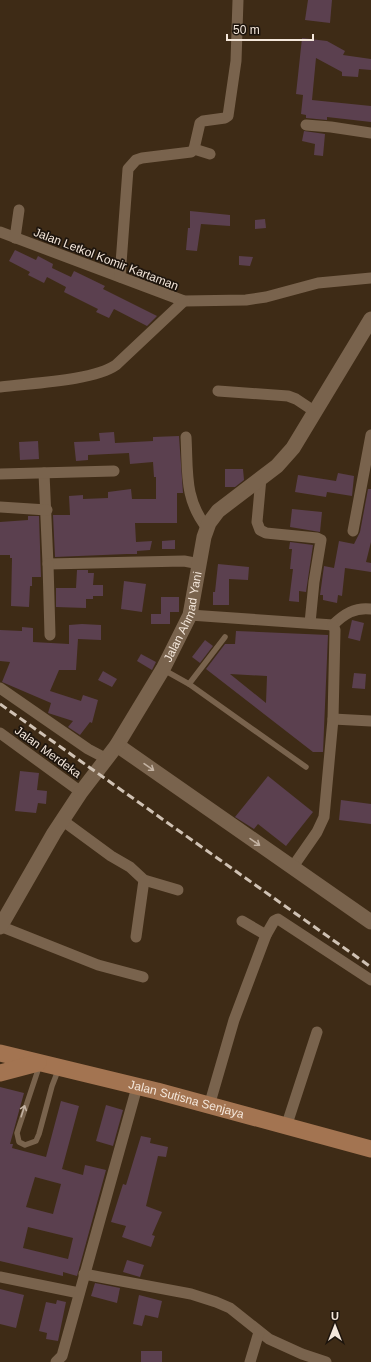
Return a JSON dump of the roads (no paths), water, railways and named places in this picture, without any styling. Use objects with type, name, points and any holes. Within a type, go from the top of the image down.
[{"type":"main road","name":"Jalan Sutisna Senjaya","points":[[0,1053],[137,1087],[371,1149]]},
{"type":"main road","points":[[0,1073],[39,1063]]},
{"type":"street","points":[[194,149],[200,123],[203,121],[225,118],[228,113],[236,61],[238,0]]},
{"type":"street","points":[[306,125],[332,126],[371,133]]},
{"type":"street","points":[[120,277],[128,169],[136,160],[142,158],[187,152],[194,149],[210,154]]},
{"type":"street","points":[[15,238],[19,210]]},
{"type":"street","name":"Jalan Letkol Komir Kartaman","points":[[0,232],[184,301],[246,300],[266,297],[318,283],[371,278]]},
{"type":"street","points":[[0,387],[83,377],[105,372],[116,365],[184,301]]},
{"type":"street","name":"Jalan Ahmad Yani","points":[[0,926],[62,820],[117,745],[163,669],[190,615],[207,528],[218,511],[277,466],[293,448],[371,318]]},
{"type":"street","points":[[218,392],[288,396],[296,399],[314,411]]},
{"type":"street","points":[[353,531],[371,435]]},
{"type":"street","points":[[186,437],[191,501],[196,513],[207,528]]},
{"type":"street","points":[[0,474],[114,471]]},
{"type":"street","points":[[44,473],[47,510],[50,635]]},
{"type":"street","points":[[261,478],[257,522],[260,530],[266,533],[317,538],[321,540],[314,582],[310,622]]},
{"type":"street","points":[[0,507],[47,510]]},
{"type":"street","points":[[48,564],[184,560],[200,564]]},
{"type":"street","points":[[333,625],[341,617],[350,612],[371,609]]},
{"type":"street","points":[[190,615],[310,622],[333,625]]},
{"type":"street","points":[[292,868],[317,832],[324,817],[333,719],[335,630],[333,625]]},
{"type":"street","points":[[0,688],[88,749],[107,759]]},
{"type":"street","points":[[333,719],[371,721]]},
{"type":"street","name":"Jalan Merdeka","points":[[0,733],[85,787]]},
{"type":"street","points":[[117,745],[371,922]]},
{"type":"street","points":[[62,820],[111,856],[130,867],[144,880],[178,890]]},
{"type":"street","points":[[136,937],[144,880]]},
{"type":"street","points":[[209,1106],[234,1020],[266,935],[274,921],[278,919],[371,980]]},
{"type":"street","points":[[242,921],[266,935]]},
{"type":"street","points":[[0,926],[98,965],[143,977]]},
{"type":"street","points":[[286,1127],[317,1032]]},
{"type":"street","points":[[56,1362],[62,1356],[137,1087]]},
{"type":"street","points":[[84,1274],[191,1294],[230,1308],[259,1332],[302,1354],[326,1362]]},
{"type":"street","points":[[0,1277],[79,1293]]},
{"type":"street","points":[[250,1362],[259,1332]]},
{"type":"lane","points":[[189,684],[224,638]]},
{"type":"lane","points":[[163,669],[189,684],[306,767]]},
{"type":"lane","points":[[39,1063],[17,1132],[19,1142],[24,1145],[36,1141],[52,1086],[60,1068]]},
{"type":"railway","points":[[0,704],[371,967]]}]
